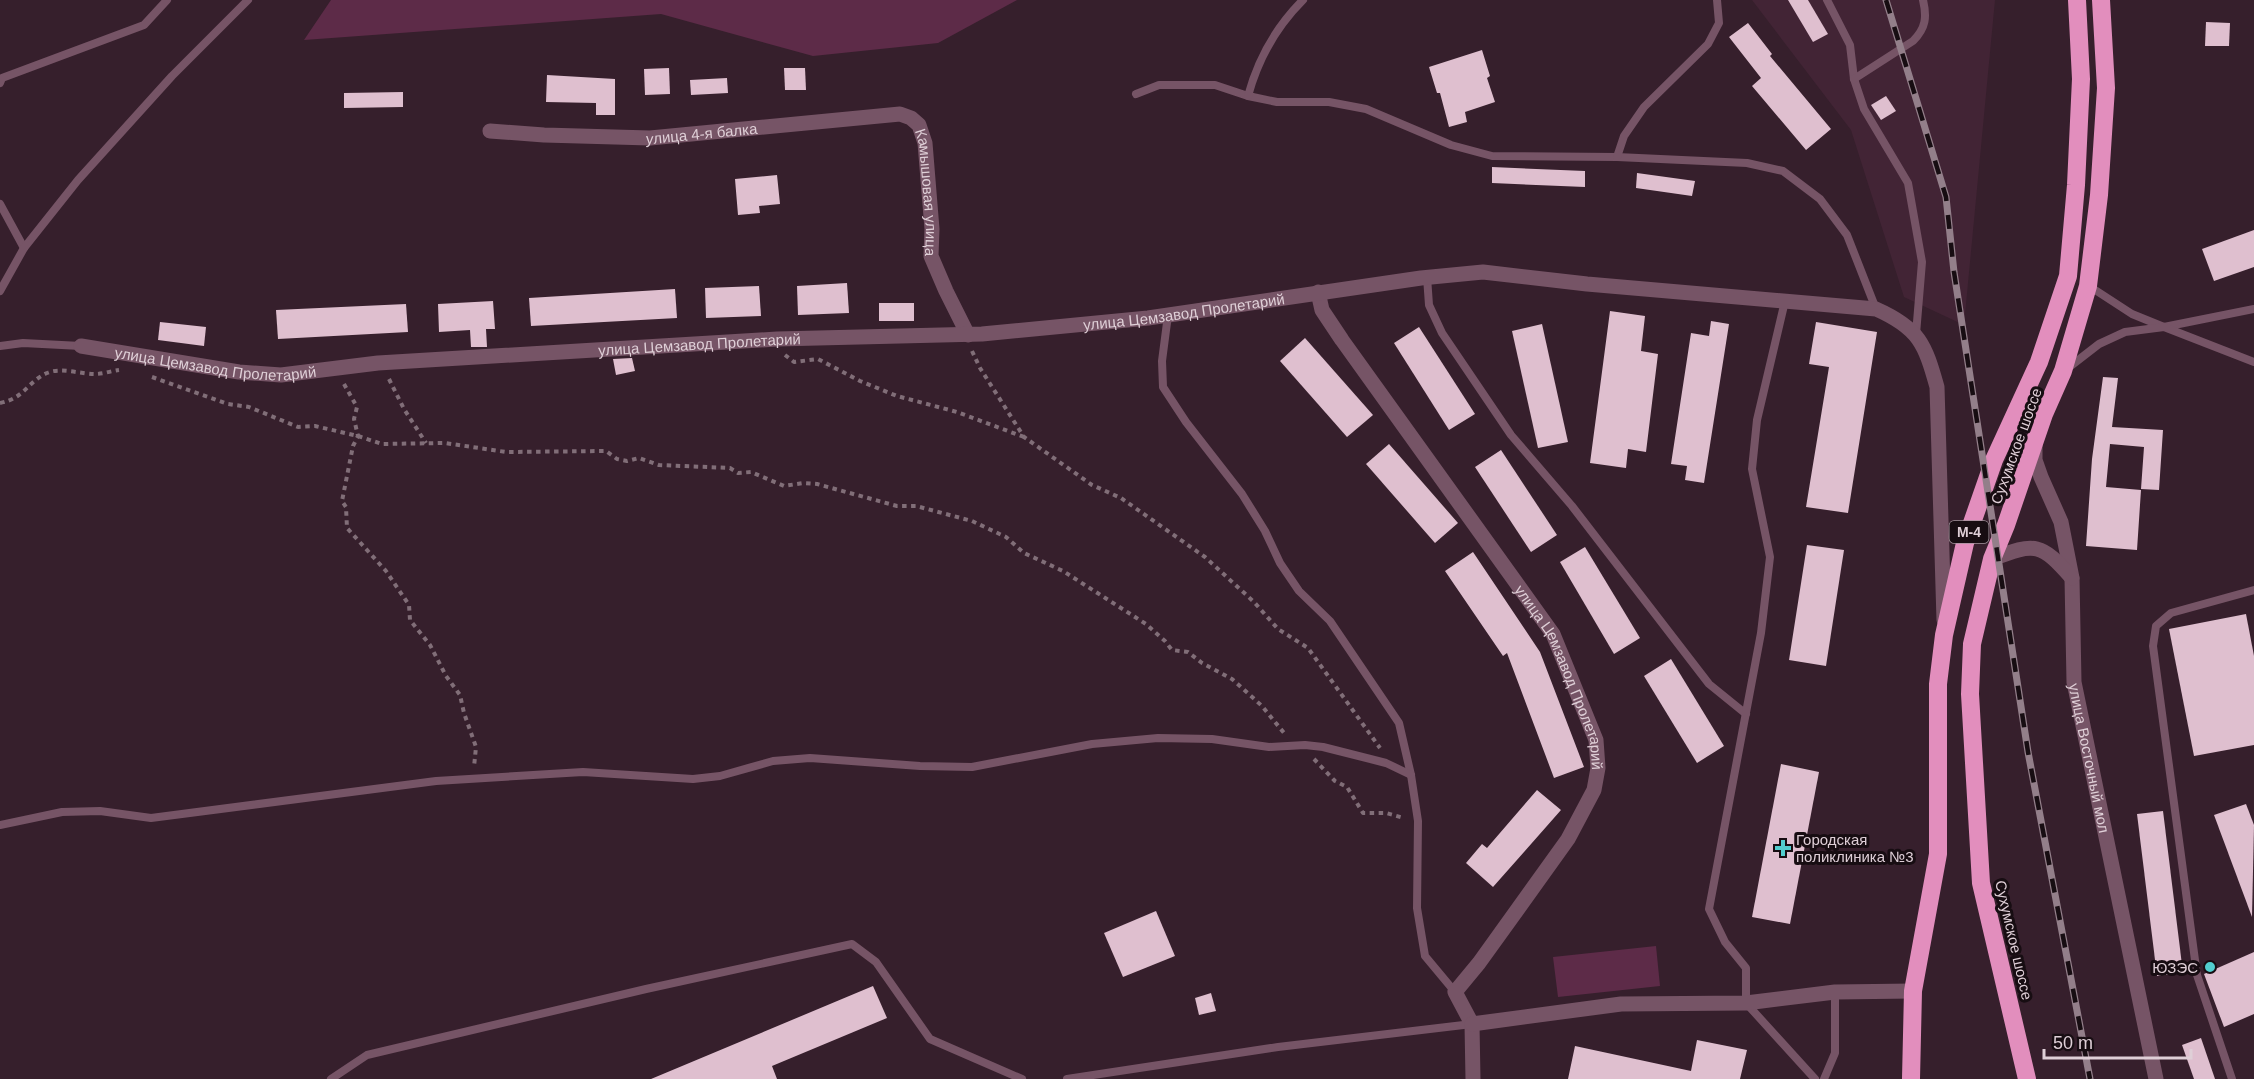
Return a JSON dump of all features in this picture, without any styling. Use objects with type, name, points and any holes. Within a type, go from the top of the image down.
[{"type":"highway","name":"Сухумское шоссе","points":[[1911,1079],[1913,991],[1938,854],[1938,684],[1944,635],[1965,543],[1994,460],[2039,362],[2068,276],[2082,79],[2077,0]]},
{"type":"highway","name":"Сухумское шоссе","points":[[2027,1079],[1981,883],[1970,694],[1972,644],[1992,559],[2063,371],[2088,286],[2099,195],[2106,88],[2101,0]]},
{"type":"street","name":"улица 4-я балка","points":[[490,131],[650,138],[900,114],[911,118]]},
{"type":"street","name":"Камышовая улица","points":[[911,118],[919,125],[925,143],[932,229],[931,256],[966,335]]},
{"type":"street","name":"улица Цемзавод Пролетарий","points":[[81,346],[239,372],[281,375],[381,363],[777,339],[966,335],[1168,315],[1427,277],[1483,272],[1876,309],[1898,319],[1916,335]]},
{"type":"street","name":"улица Цемзавод Пролетарий","points":[[1318,292],[1322,310],[1342,340],[1452,490],[1553,634],[1596,740],[1598,768],[1594,790],[1568,839],[1479,963],[1455,992]]},
{"type":"street","points":[[1916,335],[1929,357],[1937,387],[1944,635]]},
{"type":"street","name":"улица Восточный мол","points":[[2036,438],[2035,460],[2061,522],[2072,578],[2074,682],[2156,1079]]},
{"type":"street","points":[[1992,559],[2014,550],[2032,547],[2052,555],[2072,578]]},
{"type":"street","points":[[1472,1024],[1621,1005],[1746,1003],[1835,992],[1913,991]]},
{"type":"street","points":[[1455,992],[1472,1024],[1473,1079]]},
{"type":"lane","points":[[0,83],[2,78],[144,25],[167,0]]},
{"type":"lane","points":[[0,291],[24,248],[78,180],[172,76],[248,0]]},
{"type":"lane","points":[[1248,96],[1254,74],[1267,47],[1289,15],[1304,0]]},
{"type":"lane","points":[[1617,157],[1624,136],[1644,108],[1708,44],[1719,23],[1717,0]]},
{"type":"lane","points":[[1827,0],[1850,45],[1854,79],[1864,109],[1908,183],[1922,262],[1916,335]]},
{"type":"lane","points":[[1854,79],[1922,33],[1926,22],[1923,0]]},
{"type":"lane","points":[[1136,94],[1159,85],[1215,85],[1248,96],[1277,102],[1329,102],[1366,109],[1451,145],[1492,156],[1617,157],[1747,163],[1783,171],[1820,199],[1847,235],[1876,309]]},
{"type":"lane","points":[[0,204],[24,248]]},
{"type":"lane","points":[[1427,277],[1429,305],[1442,333],[1511,435],[1572,506],[1709,684],[1746,714]]},
{"type":"lane","points":[[2088,286],[2132,314],[2254,362]]},
{"type":"lane","points":[[1785,301],[1757,420],[1752,469],[1770,557],[1761,633],[1709,909],[1725,942],[1746,968],[1746,1003],[1815,1079]]},
{"type":"lane","points":[[2063,371],[2099,344],[2125,332],[2164,327],[2254,309]]},
{"type":"lane","points":[[1168,315],[1162,361],[1163,387],[1186,422],[1242,494],[1265,531],[1280,563],[1299,591],[1330,621],[1399,723],[1411,775],[1417,827],[1417,908],[1425,956],[1455,992]]},
{"type":"lane","points":[[0,346],[23,343],[81,346]]},
{"type":"lane","points":[[2232,1079],[2197,975],[2153,646],[2156,626],[2171,612],[2254,590]]},
{"type":"lane","points":[[0,825],[62,812],[100,811],[151,818],[436,781],[583,772],[693,779],[720,776],[773,761],[810,758],[920,766],[972,767],[1092,744],[1158,738],[1212,739],[1269,747],[1305,745],[1323,747],[1386,763],[1411,775]]},
{"type":"lane","points":[[331,1079],[367,1055],[646,989],[852,944],[876,962],[930,1039],[1022,1079]]},
{"type":"lane","points":[[1824,1079],[1835,1053],[1835,992]]},
{"type":"lane","points":[[1067,1079],[1278,1047],[1472,1024]]},
{"type":"path","points":[[966,335],[980,368],[1024,437]]},
{"type":"path","points":[[777,339],[781,353],[794,362],[818,359],[860,381],[897,396],[957,412],[1024,437],[1092,485],[1121,498],[1205,557],[1254,602],[1278,629],[1308,648],[1379,746],[1386,763]]},
{"type":"path","points":[[381,363],[404,409],[426,443]]},
{"type":"path","points":[[334,368],[357,407],[354,419],[358,436],[353,446],[342,501],[346,507],[347,528],[386,571],[409,605],[410,620],[430,645],[446,676],[460,695],[476,747],[475,763],[470,779]]},
{"type":"path","points":[[0,403],[22,394],[32,383],[49,372],[95,374],[120,370]]},
{"type":"path","points":[[141,374],[228,404],[249,407],[298,427],[315,426],[382,444],[445,443],[506,452],[606,451],[617,459],[627,461],[639,458],[659,465],[730,468],[738,473],[751,472],[784,486],[803,483],[817,484],[897,506],[916,506],[972,521],[1006,537],[1024,553],[1063,571],[1146,624],[1172,650],[1188,652],[1202,663],[1232,679],[1262,706],[1288,738],[1292,747]]},
{"type":"path","points":[[1305,745],[1325,771],[1347,787],[1363,813],[1403,818],[1417,827]]},
{"type":"shaded area","points":[[331,0],[1017,0],[938,43],[813,56],[661,14],[304,40]]},
{"type":"shaded area","points":[[1752,0],[1995,0],[1964,325],[1904,297],[1851,130]]},
{"type":"shaded area","points":[[1656,946],[1660,986],[1558,997],[1553,957]]},
{"type":"building","points":[[1788,0],[1808,0],[1828,34],[1813,42]]},
{"type":"building","points":[[2206,22],[2230,23],[2229,46],[2205,46]]},
{"type":"building","points":[[1748,23],[1772,54],[1770,56],[1831,129],[1806,150],[1752,86],[1761,78],[1729,37]]},
{"type":"building","points":[[1482,50],[1490,76],[1487,78],[1495,102],[1465,112],[1467,122],[1449,127],[1440,93],[1437,93],[1429,67]]},
{"type":"building","points":[[669,68],[670,94],[645,95],[644,69]]},
{"type":"building","points":[[784,68],[805,68],[806,90],[785,90]]},
{"type":"building","points":[[547,75],[615,79],[615,115],[596,115],[596,103],[546,102]]},
{"type":"building","points":[[727,78],[728,93],[691,95],[690,80]]},
{"type":"building","points":[[403,92],[403,107],[344,108],[344,93]]},
{"type":"building","points":[[1886,96],[1896,111],[1881,120],[1871,105]]},
{"type":"building","points":[[1492,167],[1585,171],[1585,187],[1492,183]]},
{"type":"building","points":[[1637,173],[1695,181],[1692,196],[1636,188]]},
{"type":"building","points":[[777,175],[780,204],[759,206],[760,213],[738,215],[735,179]]},
{"type":"building","points":[[2254,230],[2254,267],[2214,281],[2202,249]]},
{"type":"building","points":[[847,283],[849,313],[798,315],[797,286]]},
{"type":"building","points":[[759,286],[761,316],[706,318],[705,288]]},
{"type":"building","points":[[675,289],[677,318],[531,326],[529,298]]},
{"type":"building","points":[[493,301],[495,329],[486,329],[487,347],[471,347],[470,330],[439,332],[438,304]]},
{"type":"building","points":[[879,303],[914,303],[914,321],[879,321]]},
{"type":"building","points":[[406,304],[408,332],[278,339],[276,310]]},
{"type":"building","points":[[1610,311],[1645,316],[1641,351],[1658,354],[1646,452],[1628,449],[1626,468],[1590,463]]},
{"type":"building","points":[[1711,321],[1729,324],[1704,483],[1685,480],[1687,466],[1671,464],[1691,333],[1709,336]]},
{"type":"building","points":[[160,322],[206,327],[204,346],[158,340]]},
{"type":"building","points":[[1816,322],[1877,332],[1848,513],[1806,507],[1829,367],[1809,364]]},
{"type":"building","points":[[1542,324],[1568,442],[1538,448],[1512,331]]},
{"type":"building","points":[[1419,327],[1475,414],[1449,430],[1394,343]]},
{"type":"building","points":[[1305,338],[1373,415],[1347,437],[1280,361]]},
{"type":"building","points":[[632,358],[635,371],[616,375],[613,359]]},
{"type":"building","points":[[2103,377],[2118,378],[2112,427],[2163,430],[2159,490],[2141,489],[2144,447],[2110,444],[2106,487],[2141,490],[2137,550],[2086,546],[2092,459]]},
{"type":"building","points":[[1389,444],[1458,523],[1435,543],[1366,464]]},
{"type":"building","points":[[1501,450],[1557,535],[1531,552],[1475,467]]},
{"type":"building","points":[[1807,545],[1844,550],[1826,666],[1789,660]]},
{"type":"building","points":[[1585,547],[1640,638],[1614,654],[1560,562]]},
{"type":"building","points":[[1473,552],[1540,652],[1584,767],[1554,778],[1507,653],[1503,656],[1445,571]]},
{"type":"building","points":[[2246,614],[2254,656],[2254,745],[2194,756],[2169,629]]},
{"type":"building","points":[[1671,659],[1724,746],[1697,763],[1644,676]]},
{"type":"building","points":[[1781,764],[1819,772],[1790,924],[1752,917]]},
{"type":"building","points":[[1537,790],[1561,810],[1493,887],[1466,863],[1482,844],[1487,848]]},
{"type":"building","points":[[2246,804],[2254,825],[2252,917],[2214,815]]},
{"type":"building","points":[[2163,811],[2183,973],[2157,976],[2137,814]]},
{"type":"building","points":[[1156,911],[1175,956],[1123,977],[1104,933]]},
{"type":"building","points":[[2254,952],[2254,1014],[2224,1027],[2204,974]]},
{"type":"building","points":[[873,986],[887,1018],[772,1066],[777,1079],[651,1079]]},
{"type":"building","points":[[1211,993],[1216,1011],[1199,1015],[1195,998]]},
{"type":"building","points":[[2201,1038],[2215,1079],[2194,1079],[2182,1045]]},
{"type":"building","points":[[1697,1040],[1747,1050],[1740,1079],[1568,1079],[1575,1046],[1691,1071]]},
{"type":"railway","points":[[1886,0],[1946,197],[1954,272],[2028,752],[2090,1079]]},
{"type":"place","name":"Городская поликлиника №3","points":[[1783,848]]},
{"type":"place","name":"ЮЗЭС","points":[[2210,967]]}]
